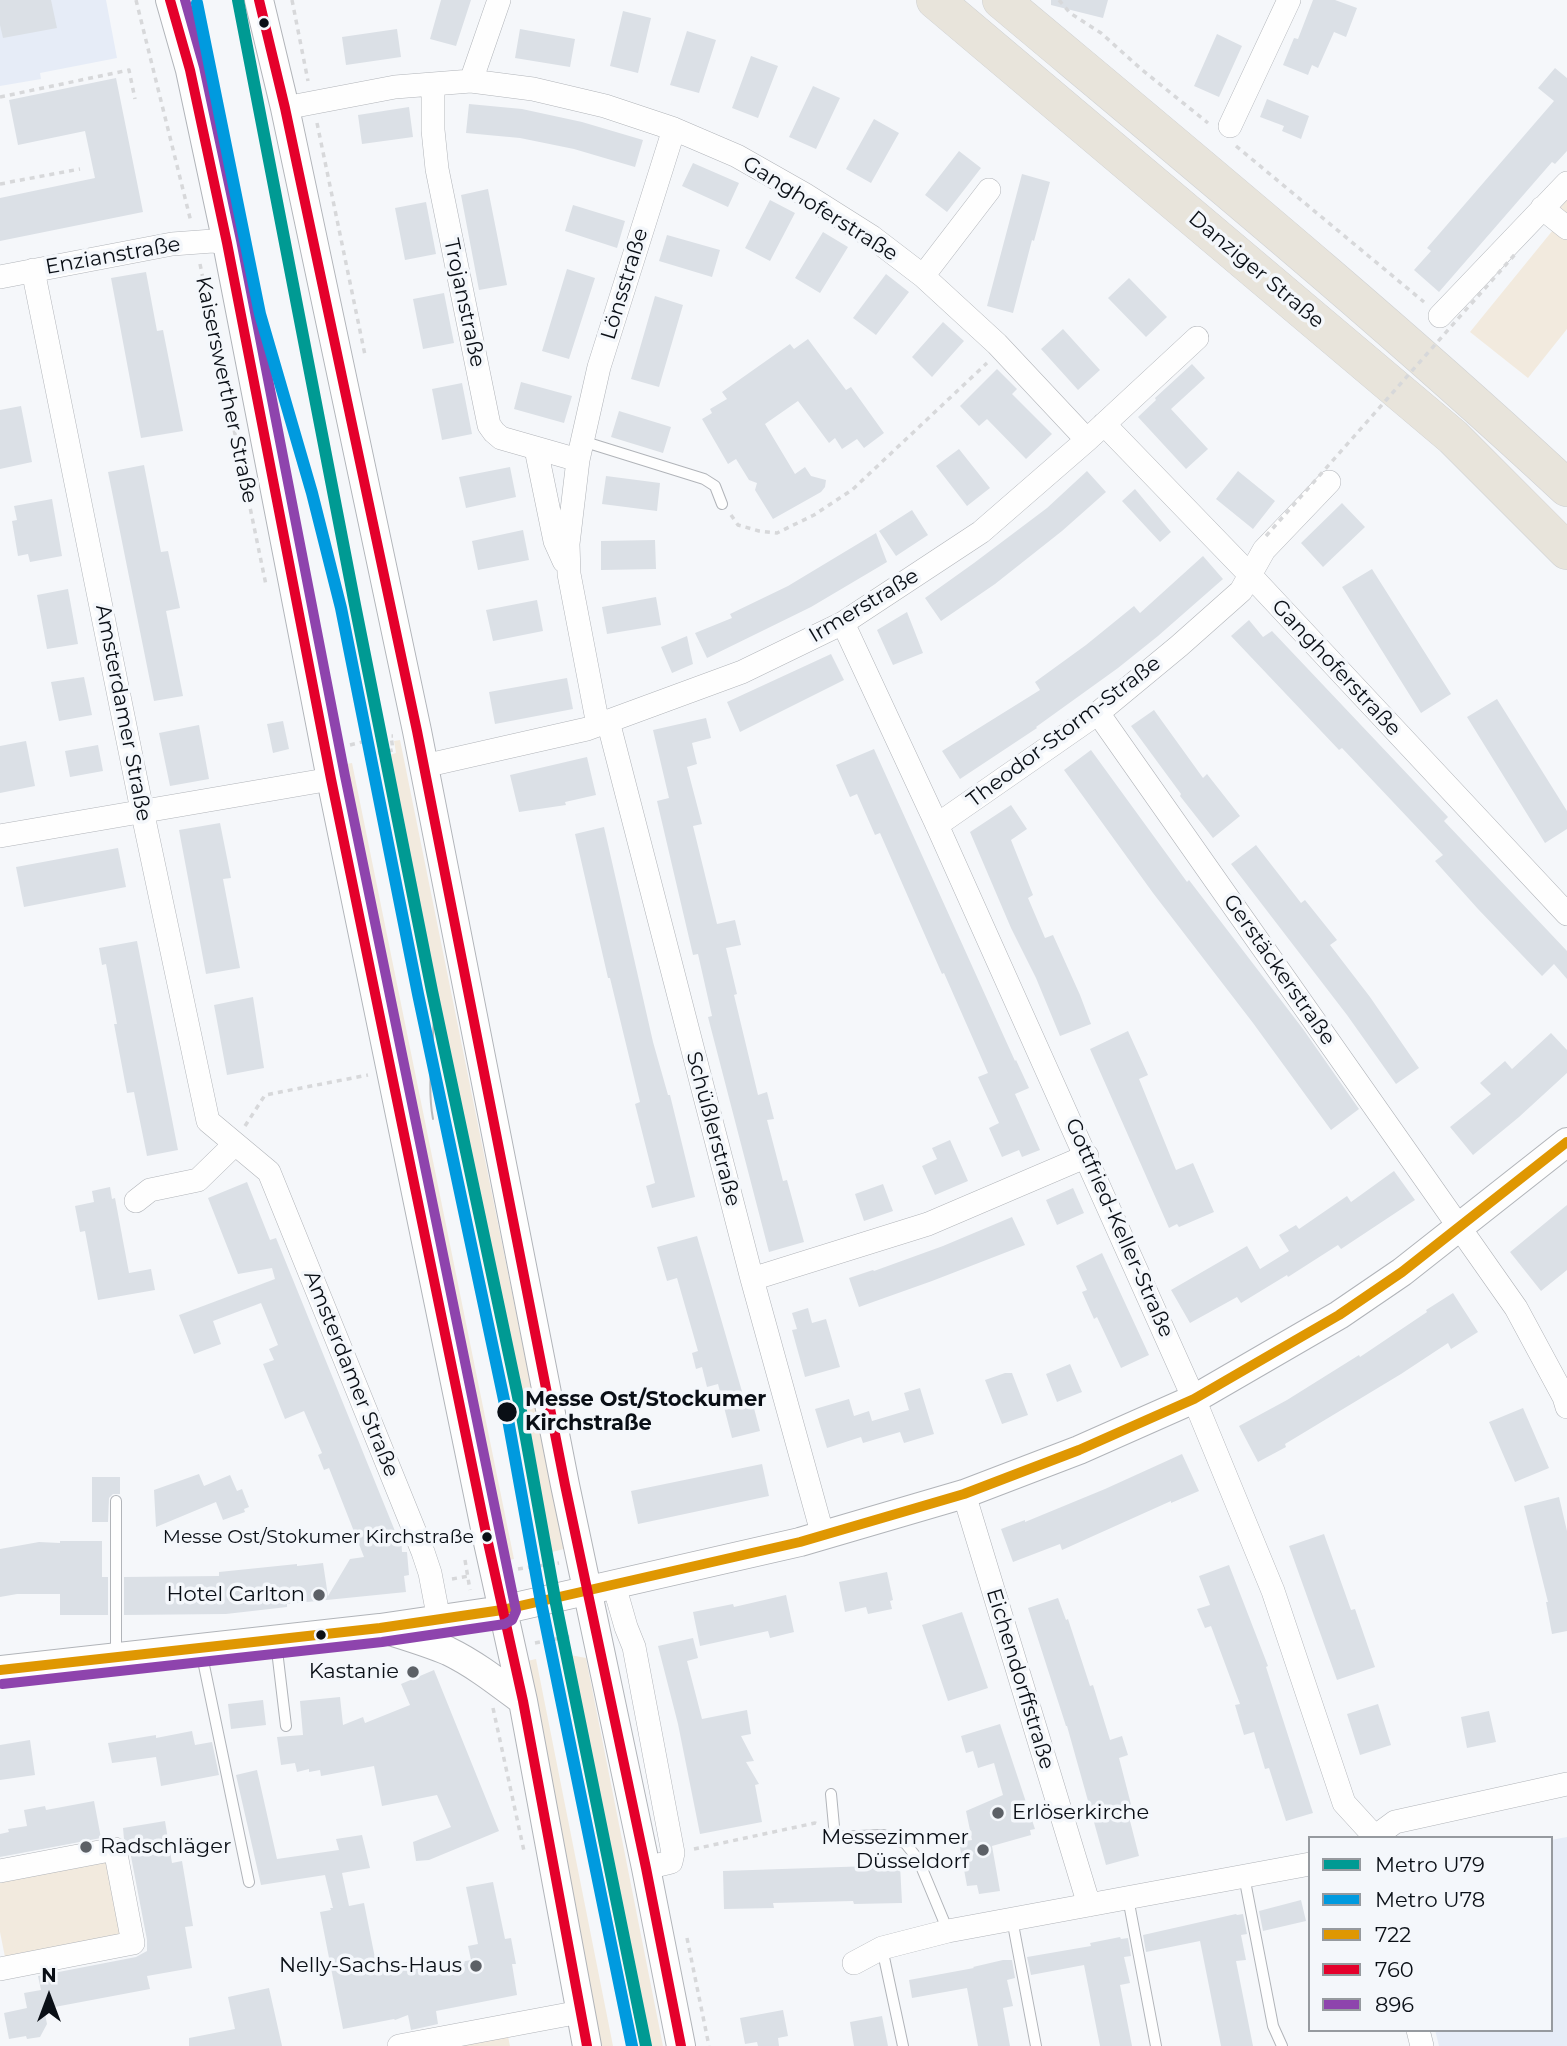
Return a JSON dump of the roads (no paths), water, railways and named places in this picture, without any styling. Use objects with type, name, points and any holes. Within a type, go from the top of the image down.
[{"type":"highway","name":"Danziger Straße","points":[[935,0],[1453,437],[1567,551]]},
{"type":"highway","name":"Danziger Straße","points":[[1001,0],[1337,281],[1485,411],[1567,488]]},
{"type":"street","name":"Kaiserswerther Straße","points":[[170,0],[190,70],[227,243],[330,770],[523,1701],[587,2046]]},
{"type":"street","points":[[259,0],[285,108],[417,731],[586,1592],[646,1868],[681,2046]]},
{"type":"street","points":[[471,81],[499,0]]},
{"type":"street","points":[[1227,134],[1289,0]]},
{"type":"street","name":"Ganghoferstraße","points":[[285,108],[395,88],[471,81],[533,89],[593,103],[674,129],[737,156],[872,237],[923,276],[1002,349],[1087,440]]},
{"type":"street","name":"Trojanstraße","points":[[433,84],[433,130],[437,169],[489,425],[501,438],[536,449],[580,451]]},
{"type":"street","name":"Lönsstraße","points":[[569,574],[568,544],[580,451],[599,367],[674,129]]},
{"type":"street","points":[[1440,316],[1567,183]]},
{"type":"street","points":[[923,276],[989,190]]},
{"type":"street","points":[[1542,208],[1567,228]]},
{"type":"street","name":"Enzianstraße","points":[[0,277],[172,244],[212,241],[227,243]]},
{"type":"street","name":"Amsterdamer Straße","points":[[33,270],[208,1121],[269,1172],[423,1552],[446,1619]]},
{"type":"street","name":"Irmerstraße","points":[[424,766],[603,723],[742,672],[843,624],[981,532],[1087,440],[1197,338]]},
{"type":"street","name":"Ganghoferstraße","points":[[1104,424],[1250,575],[1567,914]]},
{"type":"street","name":"Lönsstraße","points":[[536,449],[555,541],[569,574],[603,723]]},
{"type":"street","name":"Theodor-Storm-Straße","points":[[937,825],[1098,713],[1179,646],[1241,591],[1264,550],[1329,482]]},
{"type":"street","name":"Gottfried-Keller-Straße","points":[[843,624],[1087,1156],[1194,1399],[1273,1591],[1345,1803],[1375,1836]]},
{"type":"street","name":"Gerstäckerstraße","points":[[1098,713],[1461,1227],[1516,1308],[1566,1400]]},
{"type":"street","name":"Schüßlerstraße","points":[[603,723],[823,1536]]},
{"type":"street","points":[[0,836],[142,810],[160,810],[330,770]]},
{"type":"street","points":[[0,1670],[380,1628],[502,1610],[823,1536],[964,1494],[1079,1450],[1194,1399],[1339,1315],[1402,1272],[1567,1142]]},
{"type":"street","points":[[136,1201],[150,1191],[198,1180],[234,1144]]},
{"type":"street","points":[[752,1279],[928,1224],[1087,1156]]},
{"type":"street","name":"Eichendorffstraße","points":[[964,1494],[1089,1905]]},
{"type":"street","points":[[614,1585],[634,1647],[673,1853],[671,1862],[646,1868]]},
{"type":"street","points":[[416,1639],[439,1630],[446,1619]]},
{"type":"street","points":[[380,1628],[449,1652],[523,1701]]},
{"type":"street","points":[[1377,1836],[1395,1822],[1567,1784]]},
{"type":"street","points":[[0,1871],[115,1849],[133,1943],[0,1969]]},
{"type":"street","points":[[854,1963],[882,1948],[948,1931],[1308,1864]]},
{"type":"street","points":[[399,2046],[580,2012]]},
{"type":"lane","points":[[580,451],[704,480],[715,486],[722,504]]},
{"type":"lane","points":[[116,1501],[116,1658]]},
{"type":"lane","points":[[275,1639],[286,1726]]},
{"type":"lane","points":[[200,1648],[249,1882]]},
{"type":"lane","points":[[831,1794],[835,1837],[883,1835],[905,1843],[918,1858],[948,1931]]},
{"type":"lane","points":[[1244,1876],[1273,2026],[1282,2046]]},
{"type":"lane","points":[[1128,1898],[1156,2046]]},
{"type":"lane","points":[[1012,1919],[1036,2046]]},
{"type":"lane","points":[[882,1948],[903,2046]]},
{"type":"tram line","points":[[432,991],[434,1023],[430,1087],[433,1119]]},
{"type":"metro line","name":"U79","points":[[238,0],[355,605],[432,991],[521,1411],[555,1599],[646,2046]]},
{"type":"metro line","name":"U78","points":[[197,3],[260,314],[312,493],[341,608],[418,994],[507,1414],[541,1602],[632,2046]]},
{"type":"place","name":"Messe Ost/Stockumer Kirchstraße","points":[[507,1412]]},
{"type":"place","name":"Messe Ost/Stokumer Kirchstraße","points":[[487,1537]]},
{"type":"place","name":"Hotel Carlton","points":[[319,1595]]},
{"type":"place","name":"Kastanie","points":[[413,1672]]},
{"type":"place","name":"Erlöserkirche","points":[[998,1813]]},
{"type":"place","name":"Radschläger","points":[[86,1847]]},
{"type":"place","name":"Messezimmer Düsseldorf","points":[[983,1850]]},
{"type":"place","name":"Nelly-Sachs-Haus","points":[[476,1966]]}]
